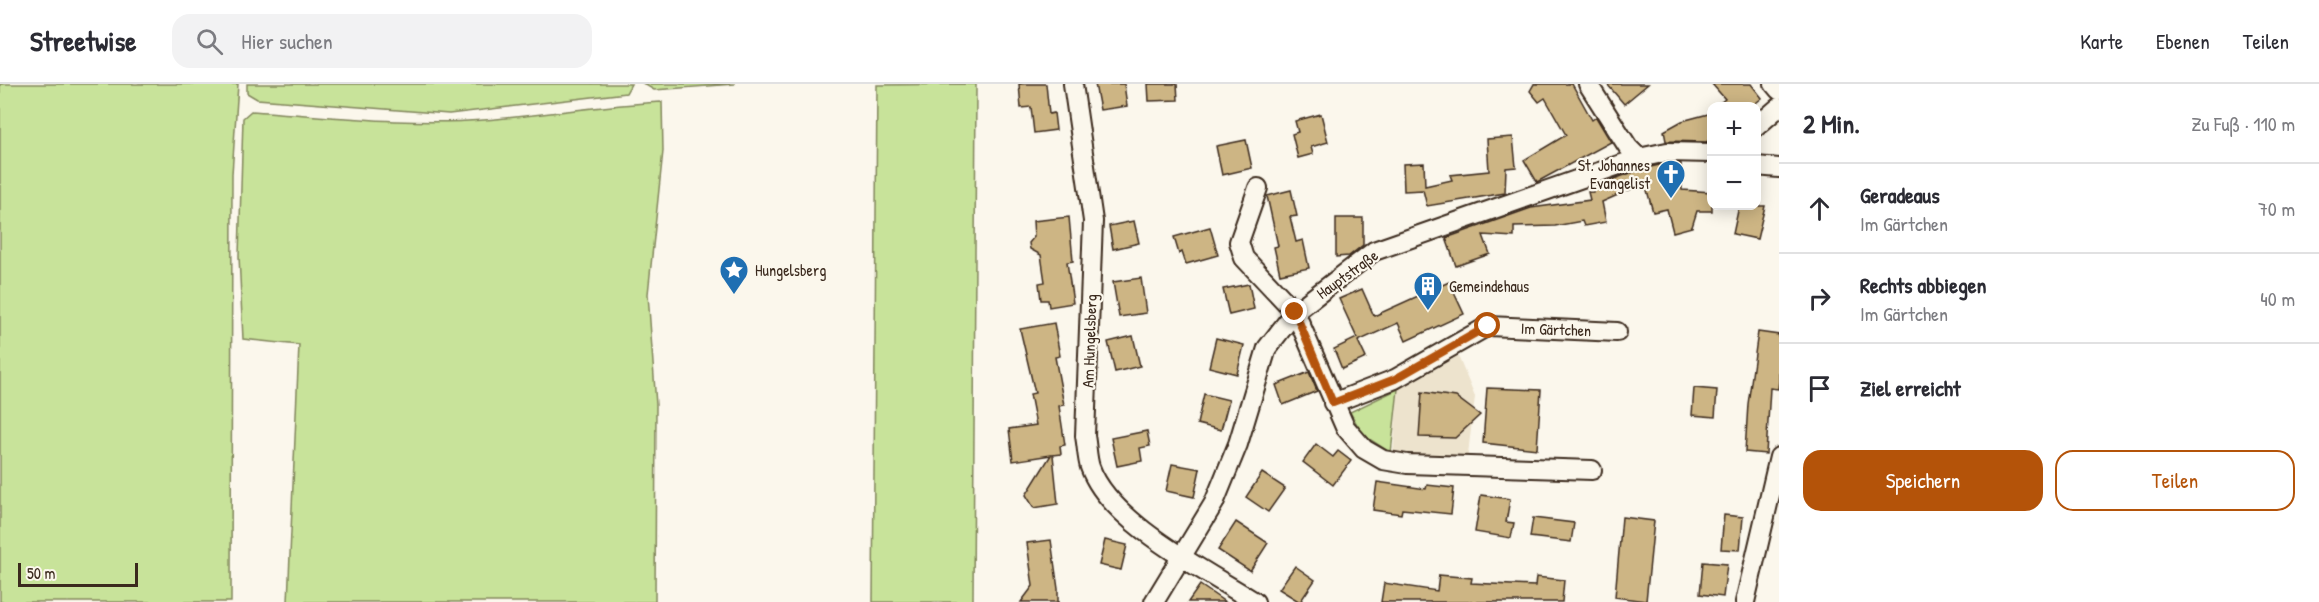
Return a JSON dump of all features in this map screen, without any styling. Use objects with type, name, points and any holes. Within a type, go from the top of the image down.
[{"type":"street","name":"Am Hungelsberg","points":[[1073,84],[1094,221],[1085,436],[1090,467],[1107,499],[1128,520],[1255,602]]},
{"type":"street","points":[[1588,84],[1628,147],[1639,158]]},
{"type":"street","points":[[1773,84],[1779,90]]},
{"type":"street","points":[[1761,123],[1779,107]]},
{"type":"street","name":"Hauptstraße","points":[[1154,602],[1214,503],[1234,454],[1267,348],[1295,312],[1374,251],[1639,158],[1667,152],[1707,153]]},
{"type":"street","points":[[1761,166],[1779,168]]},
{"type":"street","points":[[1258,188],[1239,242],[1244,258],[1295,312],[1345,427],[1364,449],[1383,460],[1407,464],[1592,470]]},
{"type":"street","name":"Im Gärtchen","points":[[1333,403],[1395,379],[1488,326],[1617,332]]},
{"type":"street","points":[[1745,602],[1779,457]]},
{"type":"shaded area","points":[[1458,356],[1475,397],[1467,462],[1393,456],[1398,389]]},
{"type":"green space","points":[[0,84],[238,84],[232,174],[231,602],[0,602]]},
{"type":"green space","points":[[247,84],[631,84],[626,93],[449,114],[257,99],[247,93]]},
{"type":"green space","points":[[644,84],[735,84],[654,90]]},
{"type":"green space","points":[[976,84],[973,602],[873,602],[877,85]]},
{"type":"green space","points":[[662,102],[663,151],[648,294],[656,405],[655,602],[288,602],[299,345],[243,339],[239,256],[243,118],[251,111],[368,120],[455,122]]},
{"type":"green space","points":[[1398,389],[1391,453],[1363,435],[1350,412]]},
{"type":"building","points":[[1019,84],[1046,84],[1049,114],[1054,113],[1056,130],[1034,133],[1031,107],[1021,108]]},
{"type":"building","points":[[1095,84],[1124,84],[1127,106],[1100,110]]},
{"type":"building","points":[[1148,84],[1177,84],[1178,100],[1149,101]]},
{"type":"building","points":[[1534,84],[1572,84],[1592,120],[1596,117],[1611,142],[1537,182],[1524,160],[1566,135],[1545,98],[1539,102],[1530,91]]},
{"type":"building","points":[[1607,84],[1648,84],[1624,104]]},
{"type":"building","points":[[1712,84],[1751,84],[1762,98],[1757,102],[1721,102],[1725,99]]},
{"type":"building","points":[[1321,114],[1328,142],[1311,147],[1313,154],[1298,158],[1292,134],[1298,132],[1295,121]]},
{"type":"building","points":[[1707,114],[1707,141],[1666,141],[1664,131],[1682,121]]},
{"type":"building","points":[[1513,137],[1516,167],[1506,168],[1505,193],[1427,206],[1423,190],[1404,191],[1403,164],[1424,163],[1425,186],[1452,180],[1450,175],[1489,171],[1487,139]]},
{"type":"building","points":[[1246,140],[1252,168],[1222,175],[1216,146]]},
{"type":"building","points":[[1668,163],[1681,164],[1682,190],[1707,192],[1707,210],[1712,211],[1697,211],[1692,227],[1673,232],[1667,209],[1653,212],[1645,183],[1602,202],[1606,222],[1584,226],[1582,221],[1555,226],[1514,227],[1514,237],[1483,235],[1490,254],[1456,266],[1446,238],[1531,208],[1590,200],[1588,192],[1593,192],[1594,186],[1642,169]]},
{"type":"building","points":[[1291,190],[1297,216],[1290,217],[1296,242],[1303,240],[1309,268],[1280,274],[1274,247],[1278,246],[1267,196]]},
{"type":"building","points":[[1761,206],[1765,206],[1757,239],[1733,234],[1738,210],[1761,210]]},
{"type":"building","points":[[1069,217],[1073,261],[1067,262],[1073,303],[1049,307],[1048,300],[1041,300],[1039,283],[1045,282],[1041,255],[1030,249],[1029,243],[1034,237],[1033,221]]},
{"type":"building","points":[[1336,218],[1363,218],[1363,245],[1349,256],[1336,257]]},
{"type":"building","points":[[1134,221],[1139,243],[1113,249],[1109,226]]},
{"type":"building","points":[[1210,227],[1218,255],[1186,264],[1182,252],[1179,254],[1174,237]]},
{"type":"building","points":[[1141,278],[1146,313],[1119,317],[1113,282]]},
{"type":"building","points":[[1449,282],[1464,314],[1406,341],[1398,323],[1358,341],[1366,358],[1342,369],[1334,349],[1357,338],[1339,299],[1362,289],[1374,316]]},
{"type":"building","points":[[1249,284],[1254,309],[1229,315],[1223,289]]},
{"type":"building","points":[[1054,323],[1060,356],[1055,357],[1064,405],[1059,406],[1065,445],[1060,446],[1061,454],[1053,455],[1058,504],[1034,508],[1026,495],[1051,455],[1013,461],[1009,429],[1036,425],[1030,394],[1035,393],[1020,329]]},
{"type":"building","points":[[1758,332],[1779,335],[1779,380],[1778,389],[1770,388],[1766,454],[1745,452],[1748,404]]},
{"type":"building","points":[[1133,336],[1140,366],[1115,372],[1108,342]]},
{"type":"building","points":[[1216,338],[1244,345],[1237,374],[1209,367]]},
{"type":"building","points":[[1309,372],[1317,391],[1283,405],[1276,385]]},
{"type":"building","points":[[1487,388],[1541,390],[1537,449],[1483,443]]},
{"type":"building","points":[[1694,388],[1717,390],[1715,417],[1692,415]]},
{"type":"building","points":[[1422,392],[1456,397],[1480,415],[1455,438],[1419,437]]},
{"type":"building","points":[[1204,394],[1229,400],[1221,430],[1197,424]]},
{"type":"building","points":[[1147,431],[1150,446],[1140,448],[1142,461],[1117,466],[1111,438]]},
{"type":"building","points":[[1316,444],[1333,457],[1338,451],[1351,461],[1333,485],[1303,462]]},
{"type":"building","points":[[1172,464],[1200,469],[1194,497],[1166,491]]},
{"type":"building","points":[[1262,473],[1285,488],[1268,512],[1246,497]]},
{"type":"building","points":[[1377,482],[1426,489],[1427,485],[1454,488],[1451,514],[1402,509],[1401,514],[1373,510]]},
{"type":"building","points":[[1481,495],[1510,499],[1506,522],[1514,523],[1511,538],[1475,532]]},
{"type":"building","points":[[1724,515],[1743,517],[1740,550],[1721,549]]},
{"type":"building","points":[[1622,517],[1654,521],[1646,601],[1615,597]]},
{"type":"building","points":[[1533,518],[1574,523],[1571,542],[1530,537]]},
{"type":"building","points":[[1236,522],[1268,543],[1250,571],[1218,550]]},
{"type":"building","points":[[1051,540],[1058,602],[1021,602],[1033,586],[1027,543]]},
{"type":"building","points":[[1105,540],[1127,545],[1121,570],[1099,565]]},
{"type":"building","points":[[1703,562],[1727,564],[1723,597],[1700,594]]},
{"type":"building","points":[[1295,566],[1315,580],[1300,602],[1279,589]]},
{"type":"building","points":[[1439,575],[1472,578],[1471,583],[1535,586],[1536,577],[1564,580],[1562,602],[1381,602],[1384,583],[1437,591]]},
{"type":"building","points":[[1200,585],[1225,602],[1188,602]]},
{"type":"place","name":"St. Johannes Evangelist","points":[[1671,200]]},
{"type":"place","name":"Hungelsberg","points":[[734,296]]},
{"type":"place","name":"Gemeindehaus","points":[[1428,312]]},
{"type":"route","points":[[1295,312],[1333,403],[1395,379],[1488,326]]}]
